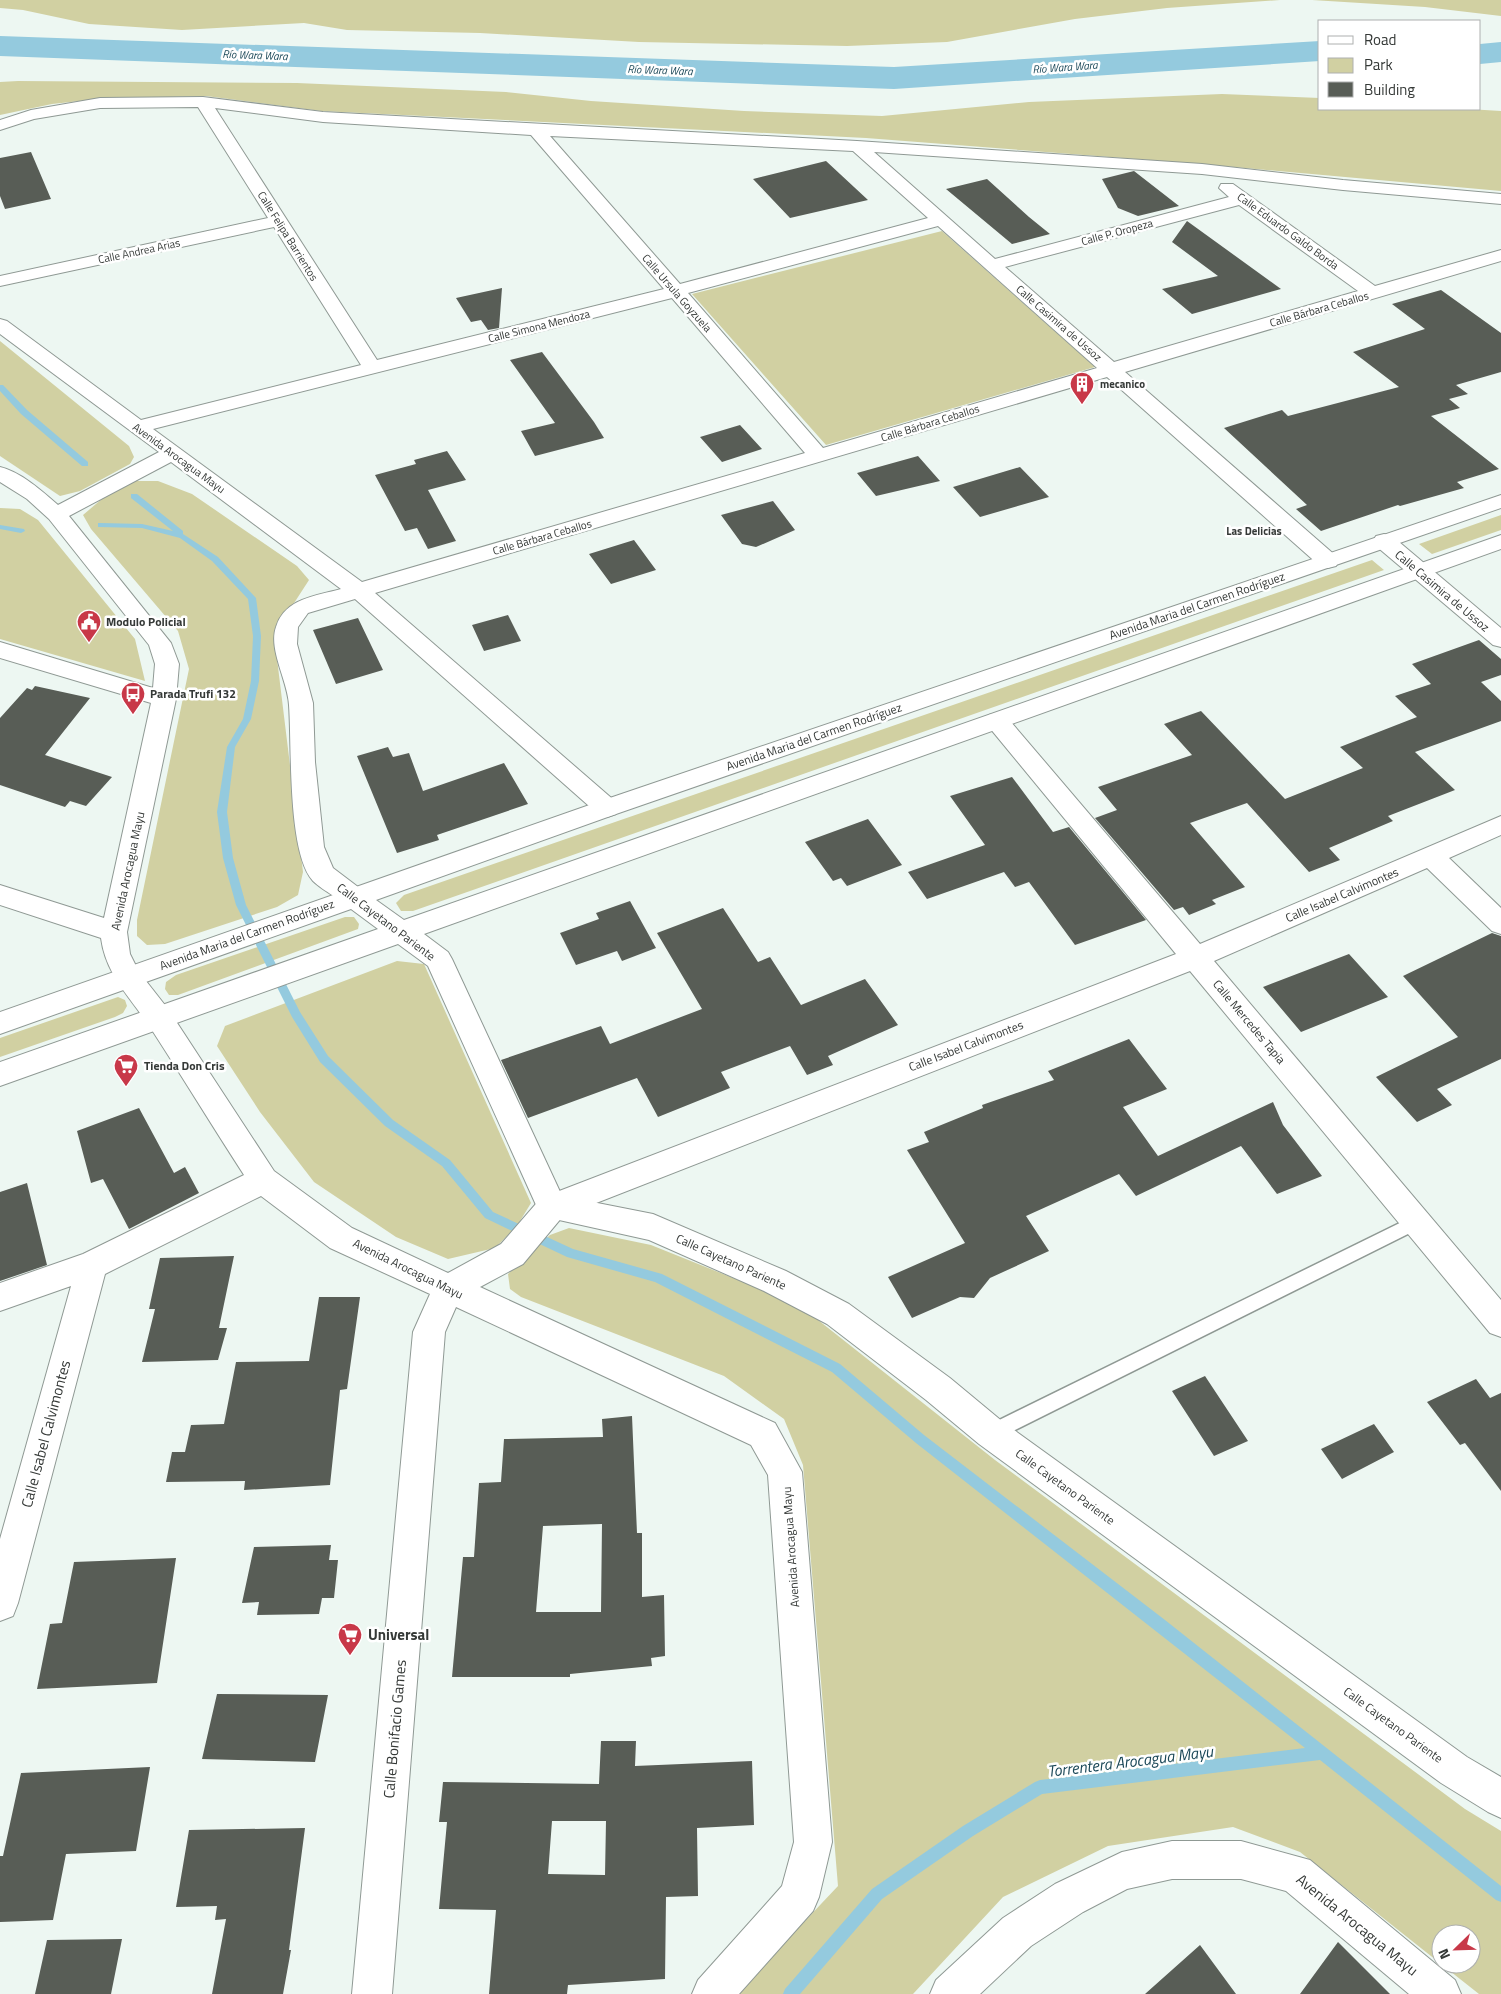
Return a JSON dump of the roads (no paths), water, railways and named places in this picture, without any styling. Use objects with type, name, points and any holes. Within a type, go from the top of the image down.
[{"type":"street","points":[[0,125],[31,115],[100,103],[203,102],[323,117],[857,146],[1202,169],[1343,185],[1501,199]]},
{"type":"street","name":"Calle Felipa Barrientos","points":[[203,102],[373,369]]},
{"type":"street","name":"Calle Ursula Goyzuela","points":[[536,130],[819,456]]},
{"type":"street","name":"Calle Casimira de Ussoz","points":[[857,146],[1328,561]]},
{"type":"street","name":"Calle Eduardo Galdo Borda","points":[[1202,169],[1374,294]]},
{"type":"street","name":"Calle P. Oropeza","points":[[992,265],[1242,199]]},
{"type":"street","name":"Calle Simona Mendoza","points":[[136,427],[373,369],[941,220]]},
{"type":"street","name":"Calle Andrea Arias","points":[[0,282],[278,221]]},
{"type":"street","name":"Calle Bárbara Ceballos","points":[[359,591],[1111,369],[1374,294],[1501,255]]},
{"type":"street","name":"Avenida Arocagua Mayu","points":[[0,325],[171,454],[359,591],[607,808]]},
{"type":"street","points":[[56,514],[171,454]]},
{"type":"street","name":"Avenida Arocagua Mayu","points":[[0,473],[34,495],[56,514],[160,643],[167,664],[164,699],[114,932],[117,954],[128,978],[158,1017],[263,1180],[342,1238],[762,1434],[785,1472],[813,1842],[799,1897],[712,1994]]},
{"type":"street","points":[[0,497],[34,495]]},
{"type":"street","name":"Avenida Maria del Carmen Rodríguez","points":[[0,1023],[607,808],[1501,501]]},
{"type":"street","name":"Calle Casimira de Ussoz","points":[[1384,542],[1501,640]]},
{"type":"street","points":[[0,1074],[1501,542]]},
{"type":"street","name":"Calle Cayetano Pariente","points":[[359,591],[300,608],[287,627],[286,644],[301,703],[303,762],[311,847],[322,874],[438,959],[552,1207],[653,1227],[775,1281],[830,1310],[938,1389],[991,1433],[1454,1770],[1501,1799]]},
{"type":"street","points":[[0,650],[164,699]]},
{"type":"street","name":"Calle Mercedes Tapia","points":[[996,721],[1501,1323]]},
{"type":"street","name":"Calle Isabel Calvimontes","points":[[448,1289],[512,1254],[552,1207],[1194,958],[1501,825]]},
{"type":"street","points":[[1431,856],[1501,924]]},
{"type":"street","points":[[0,895],[114,932]]},
{"type":"street","points":[[0,1297],[92,1265],[263,1180]]},
{"type":"street","name":"Calle Isabel Calvimontes","points":[[0,1603],[92,1265]]},
{"type":"street","name":"Calle Bonifacio Games","points":[[372,1994],[429,1332],[448,1289]]},
{"type":"street","name":"Avenida Arocagua Mayu","points":[[950,1994],[1017,1932],[1069,1898],[1122,1871],[1172,1860],[1241,1860],[1296,1874],[1442,1994]]},
{"type":"lane","points":[[991,1433],[1416,1222]]},
{"type":"waterway","name":"Río Wara Wara","points":[[0,46],[894,78],[1318,51]]},
{"type":"waterway","name":"Río Wara Wara","points":[[1481,54],[1501,52]]},
{"type":"waterway","points":[[0,387],[24,412],[85,464]]},
{"type":"waterway","points":[[134,496],[180,533]]},
{"type":"waterway","points":[[101,525],[142,526],[183,536],[215,559],[252,598],[257,636],[255,681],[247,719],[231,747],[222,812],[228,858],[241,905],[296,1014],[324,1059],[389,1123],[446,1163],[489,1215],[571,1253],[658,1278],[836,1368],[920,1439],[1322,1753]]},
{"type":"waterway","points":[[0,527],[21,531]]},
{"type":"waterway","name":"Torrentera Arocagua Mayu","points":[[790,1994],[877,1894],[968,1831],[1040,1787],[1322,1753]]},
{"type":"waterway","name":"Torrentera Arocagua Mayu","points":[[1322,1753],[1501,1895]]},
{"type":"place","name":"mecanico","points":[[1082,405]]},
{"type":"place","name":"Modulo Policial","points":[[89,643]]},
{"type":"place","name":"Parada Trufi 132","points":[[133,715]]},
{"type":"place","name":"Tienda Don Cris","points":[[126,1087]]},
{"type":"place","name":"Universal","points":[[350,1656]]},
{"type":"district","name":"Las Delicias","points":[[1254,531]]}]
